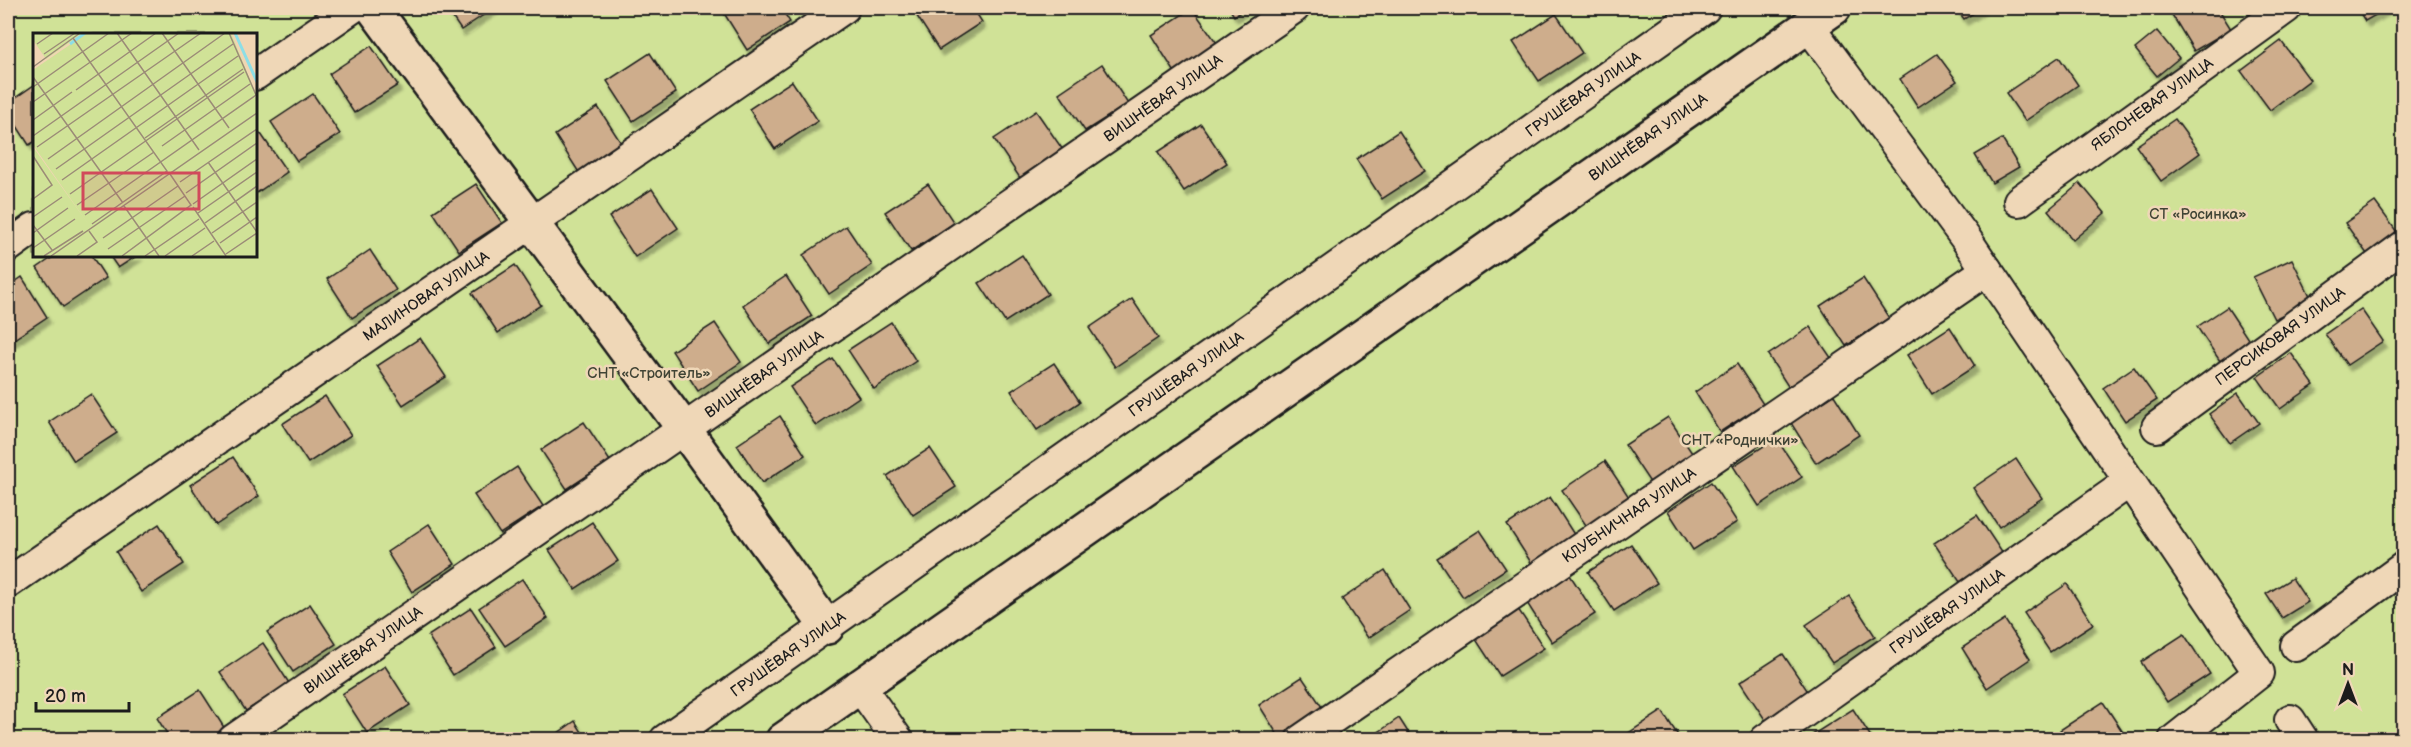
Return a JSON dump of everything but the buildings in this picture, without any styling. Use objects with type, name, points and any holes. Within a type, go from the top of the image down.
[{"type":"street","points":[[256,74],[351,8]]},
{"type":"street","points":[[373,8],[827,627]]},
{"type":"street","name":"МАЛИНОВАЯ УЛИЦА","points":[[8,584],[844,8]]},
{"type":"street","name":"ВИШНЁВАЯ УЛИЦА","points":[[232,740],[1294,8]]},
{"type":"street","name":"ГРУШЁВАЯ УЛИЦА","points":[[665,740],[1705,8]]},
{"type":"street","name":"ЯБЛОНЕВАЯ УЛИЦА","points":[[2019,201],[2286,8]]},
{"type":"street","points":[[1821,16],[1987,270],[2259,673],[2174,740]]},
{"type":"street","name":"ВИШНЁВАЯ УЛИЦА","points":[[783,740],[1821,16]]},
{"type":"street","points":[[8,247],[33,229]]},
{"type":"street","name":"ПЕРСИКОВАЯ УЛИЦА","points":[[2157,427],[2403,246]]},
{"type":"street","name":"КЛУБНИЧНАЯ УЛИЦА","points":[[1301,740],[1987,270]]},
{"type":"street","name":"ГРУШЁВАЯ УЛИЦА","points":[[1765,740],[2129,482]]},
{"type":"street","points":[[2296,646],[2403,567]]},
{"type":"street","points":[[859,685],[898,740]]},
{"type":"green space","points":[[8,8],[2403,8],[2403,739],[8,739]]},
{"type":"park label","name":"СТ «Росинка»","points":[[2198,214]]},
{"type":"park label","name":"СНТ «Строитель»","points":[[649,373]]},
{"type":"park label","name":"СНТ «Роднички»","points":[[1740,440]]}]
